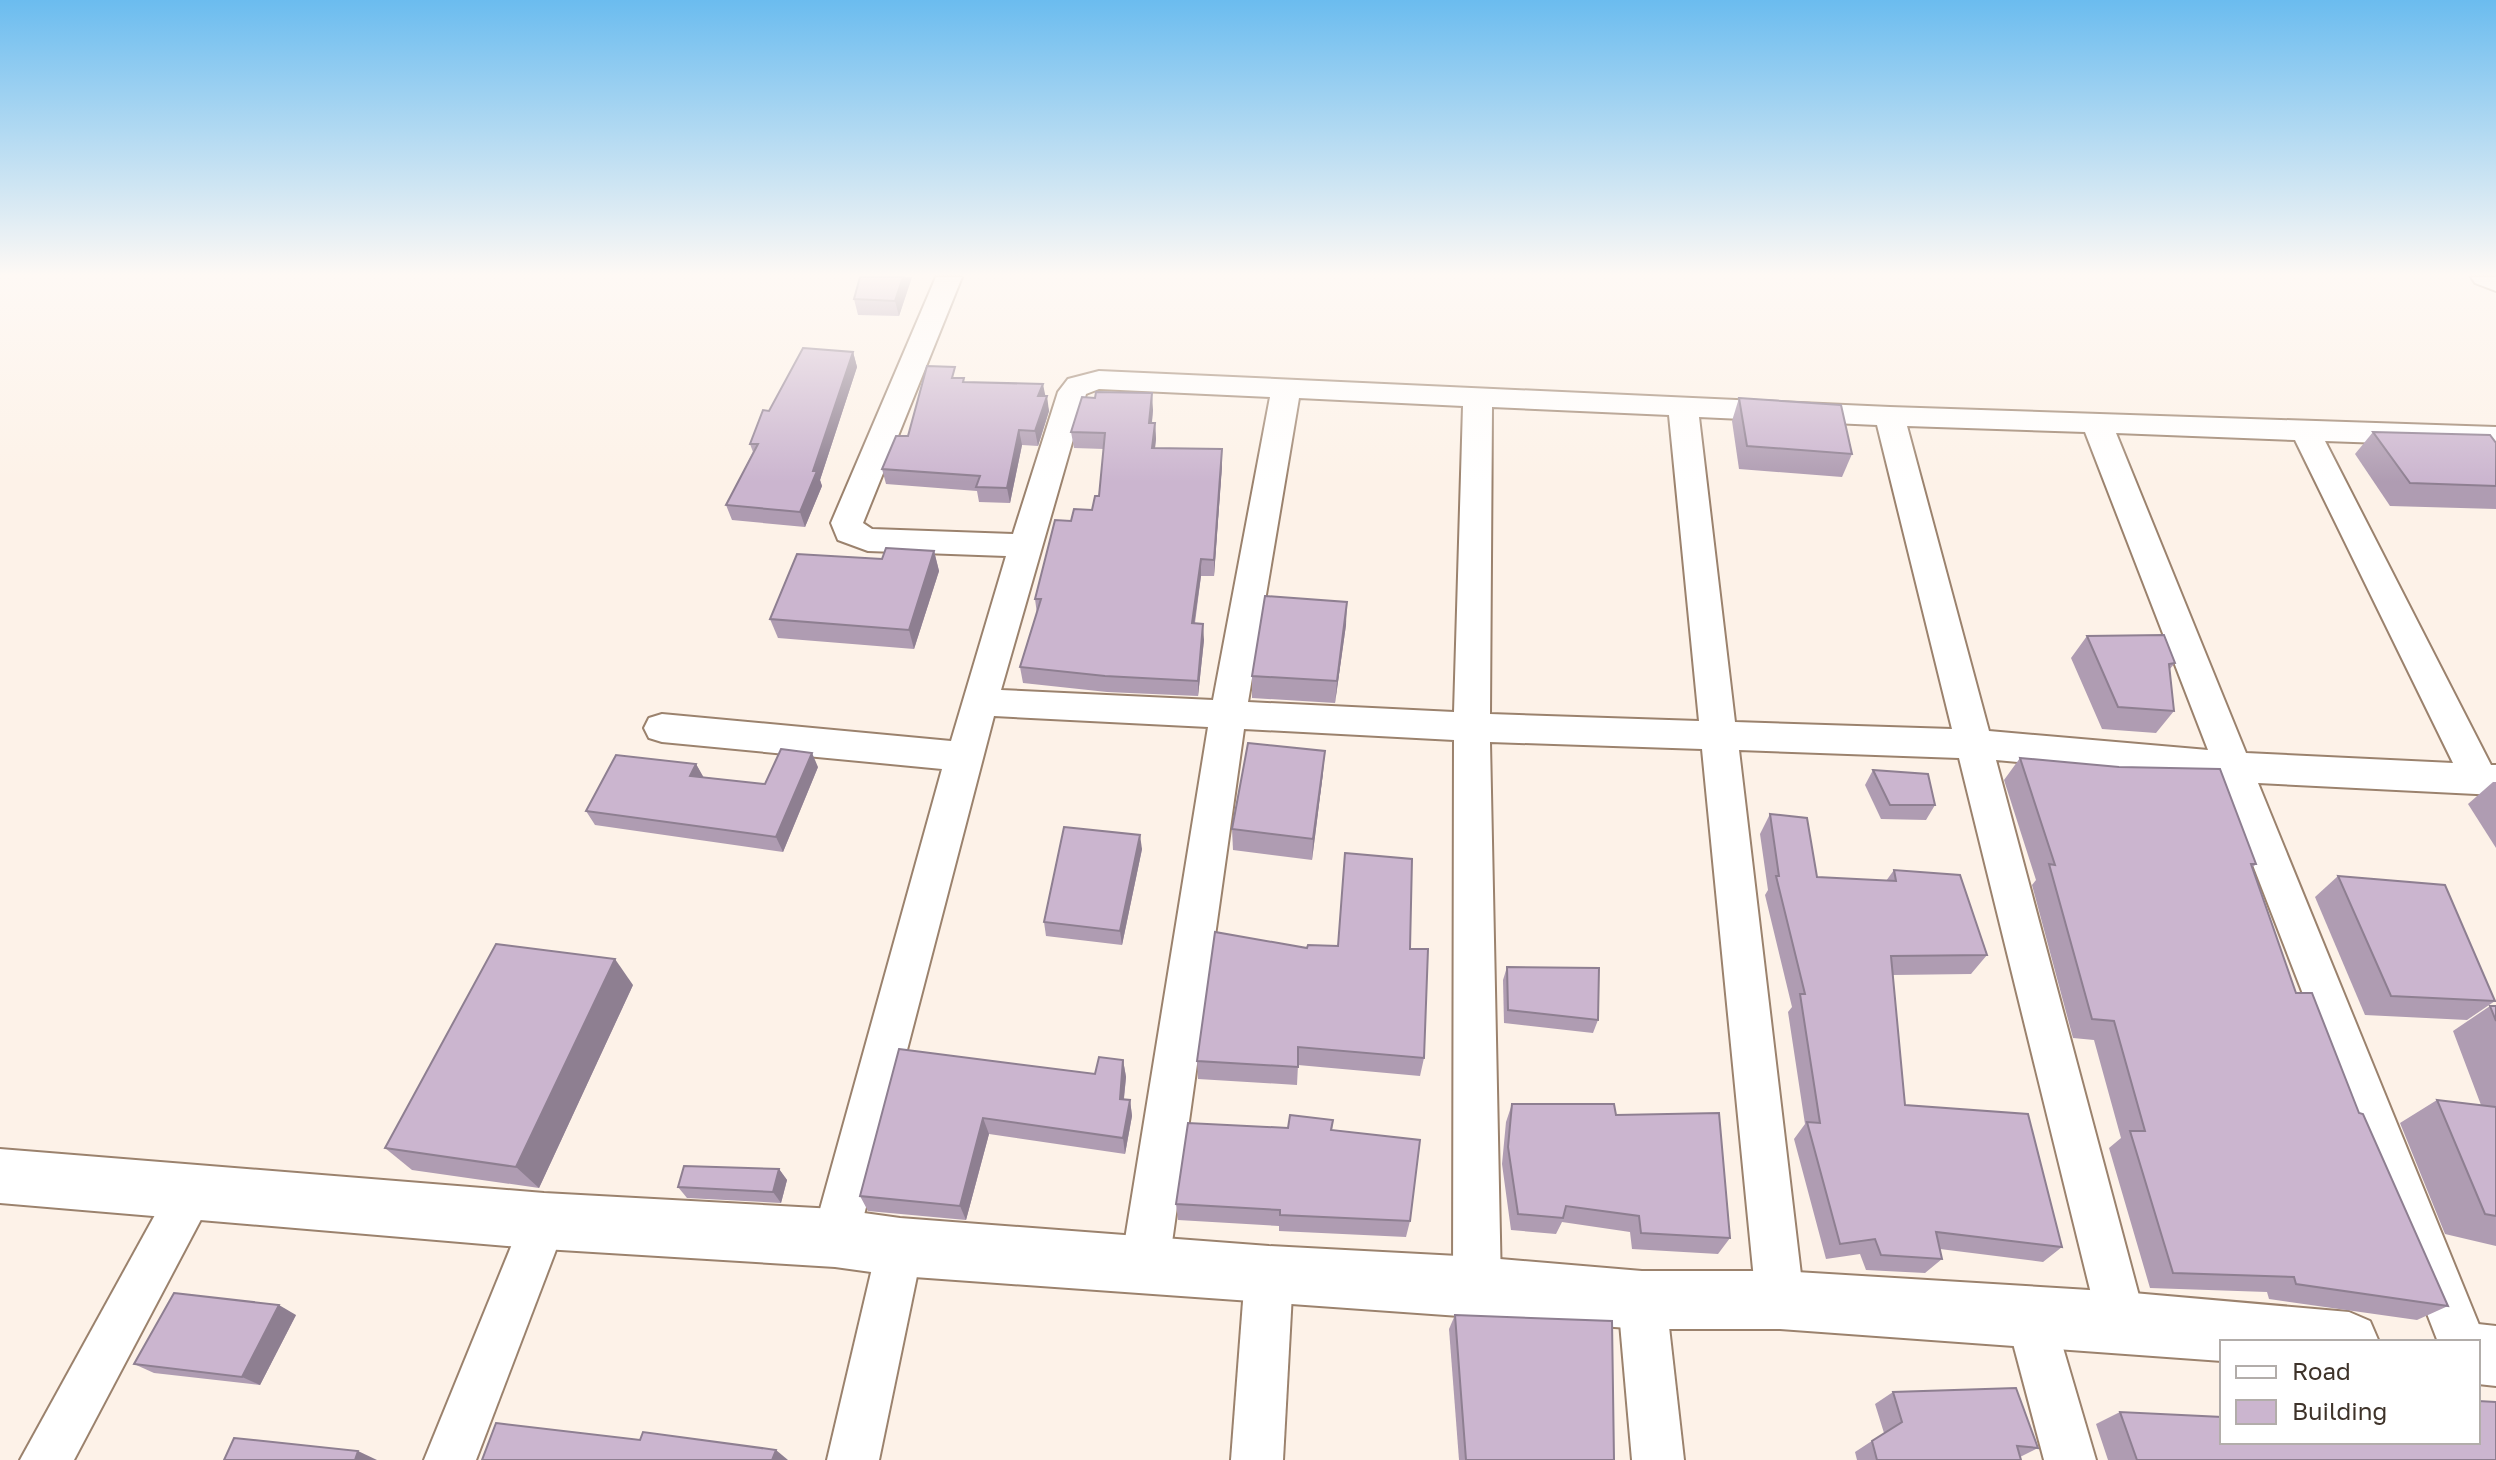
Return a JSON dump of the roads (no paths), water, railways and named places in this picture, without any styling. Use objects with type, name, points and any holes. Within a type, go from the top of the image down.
[{"type":"street","points":[[921,345],[847,523],[849,532],[868,540],[1024,546]]},
{"type":"street","points":[[835,1238],[963,757],[1024,546],[1072,392],[1078,385],[1099,380],[1890,416],[2496,437]]},
{"type":"street","points":[[1145,1264],[1228,714],[1286,389]]},
{"type":"street","points":[[1477,1286],[1472,727],[1478,396]]},
{"type":"street","points":[[1683,406],[1780,1300]]},
{"type":"street","points":[[1890,416],[2122,1322]]},
{"type":"street","points":[[2097,424],[2461,1340]]},
{"type":"street","points":[[2306,432],[2488,780]]},
{"type":"street","points":[[979,702],[1472,727],[1974,744],[2235,767],[2488,780]]},
{"type":"street","points":[[662,728],[963,757]]},
{"type":"street","points":[[0,1176],[544,1221],[835,1238],[900,1247],[1269,1275],[1477,1286],[1642,1300],[1780,1300],[2122,1322],[2326,1340]]},
{"type":"street","points":[[46,1460],[193,1191]]},
{"type":"street","points":[[450,1460],[544,1221]]},
{"type":"street","points":[[853,1460],[900,1247]]},
{"type":"street","points":[[1257,1460],[1269,1275]]},
{"type":"street","points":[[1642,1300],[1658,1460]]},
{"type":"street","points":[[2030,1317],[2070,1460]]}]
